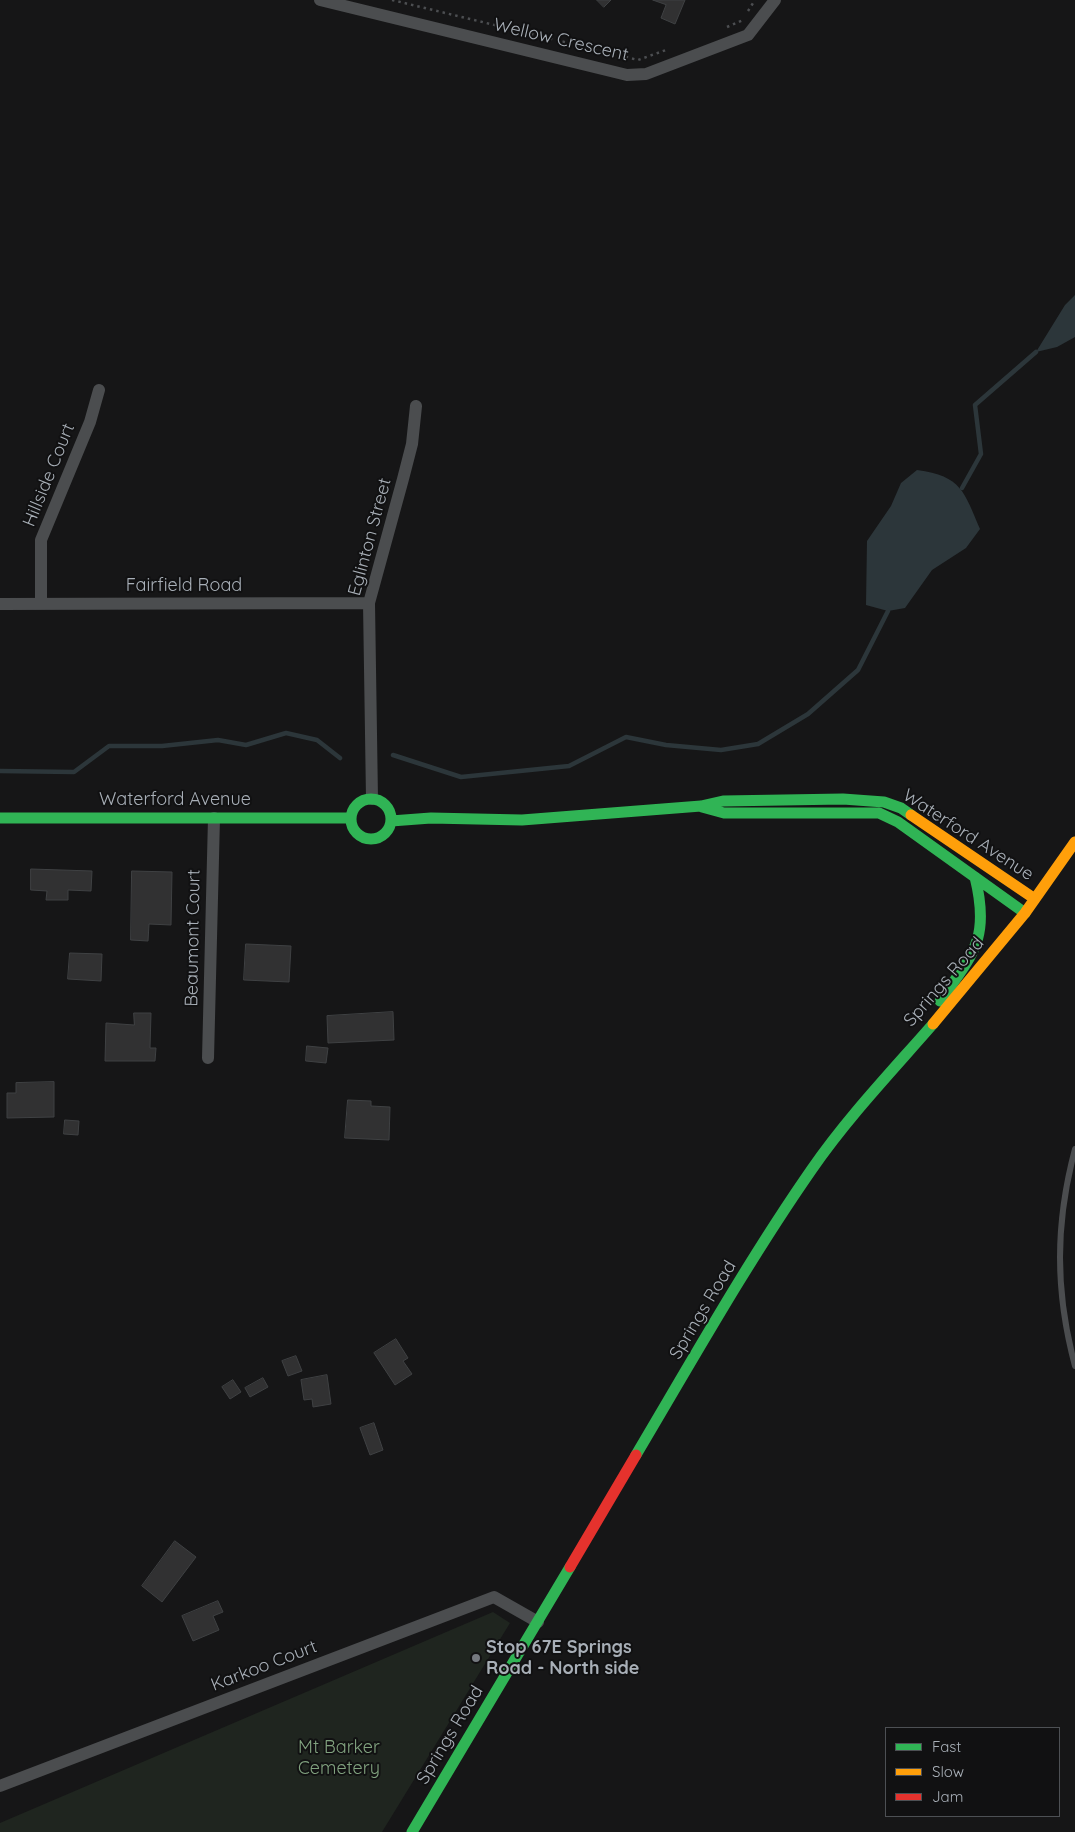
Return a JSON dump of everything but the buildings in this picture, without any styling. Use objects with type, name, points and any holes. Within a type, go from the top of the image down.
[{"type":"street","name":"Wellow Crescent","points":[[320,0],[628,75],[646,74],[748,35],[774,0]]},
{"type":"street","name":"Hillside Court","points":[[41,604],[42,540],[90,422],[99,390]]},
{"type":"street","name":"Eglinton Street","points":[[372,799],[369,604],[404,479],[412,444],[416,406]]},
{"type":"street","name":"Fairfield Road","points":[[0,604],[369,604]]},
{"type":"street","points":[[372,799],[386,806],[391,821],[384,835],[370,840],[356,832],[351,818],[358,804],[372,799]]},
{"type":"street","name":"Waterford Avenue","points":[[391,821],[431,818],[522,820],[701,806],[733,801],[843,799],[884,802],[901,808],[1035,899]]},
{"type":"street","name":"Waterford Avenue","points":[[701,806],[724,813],[879,813],[898,822],[1025,913]]},
{"type":"street","name":"Waterford Avenue","points":[[0,818],[351,818]]},
{"type":"street","name":"Beaumont Court","points":[[208,1058],[214,818]]},
{"type":"street","name":"Springs Road","points":[[412,1832],[744,1274],[814,1166],[840,1131],[969,983],[1025,913],[1075,842]]},
{"type":"street","points":[[814,1166],[824,1138],[937,1005],[970,959],[978,942],[984,914],[975,877]]},
{"type":"street","name":"Karkoo Court","points":[[0,1786],[494,1597],[538,1622]]},
{"type":"lane","points":[[1075,1149],[1065,1186],[1060,1256],[1062,1307],[1075,1366]]},
{"type":"path","points":[[392,0],[638,60],[672,48]]},
{"type":"path","points":[[722,30],[743,20],[755,0]]},
{"type":"green space","name":"Mt Barker Cemetery","points":[[493,1612],[510,1623],[382,1832],[0,1832],[0,1823]]},
{"type":"shaded area","points":[[1075,295],[1075,337],[1057,347],[1036,352],[1065,305]]},
{"type":"shaded area","points":[[917,470],[944,477],[959,488],[970,505],[980,529],[966,548],[932,570],[905,608],[888,611],[866,605],[867,541],[891,506],[901,483]]},
{"type":"waterway","points":[[962,488],[981,454],[975,405],[1036,352]]},
{"type":"waterway","points":[[393,755],[461,777],[569,766],[626,737],[666,745],[721,750],[758,744],[808,714],[858,670],[888,611]]},
{"type":"waterway","points":[[0,771],[74,772],[109,746],[162,746],[218,740],[246,745],[286,733],[317,740],[340,758]]},
{"type":"traffic: fast","points":[[375,799],[382,802],[388,808],[391,819],[390,827],[382,836],[375,839],[367,839],[360,836],[352,827],[351,815],[354,808],[363,800],[375,799]]},
{"type":"traffic: fast","points":[[391,821],[431,818],[522,820],[701,806],[723,801],[843,799],[884,802],[901,808],[911,815]]},
{"type":"traffic: fast","points":[[702,807],[724,813],[879,813],[898,822],[1025,913]]},
{"type":"traffic: fast","points":[[0,818],[351,818]]},
{"type":"traffic: fast","points":[[940,1001],[962,970],[976,944],[981,915],[975,877]]},
{"type":"traffic: fast","points":[[636,1455],[743,1275],[812,1169],[855,1113],[933,1024]]},
{"type":"traffic: fast","points":[[412,1832],[570,1567]]},
{"type":"traffic: slow","points":[[911,815],[1035,899]]},
{"type":"traffic: slow","points":[[933,1024],[1025,913],[1075,842]]},
{"type":"traffic: jam","points":[[570,1567],[636,1455]]},
{"type":"place","name":"Stop 67E Springs Road - North side","points":[[476,1658]]}]
